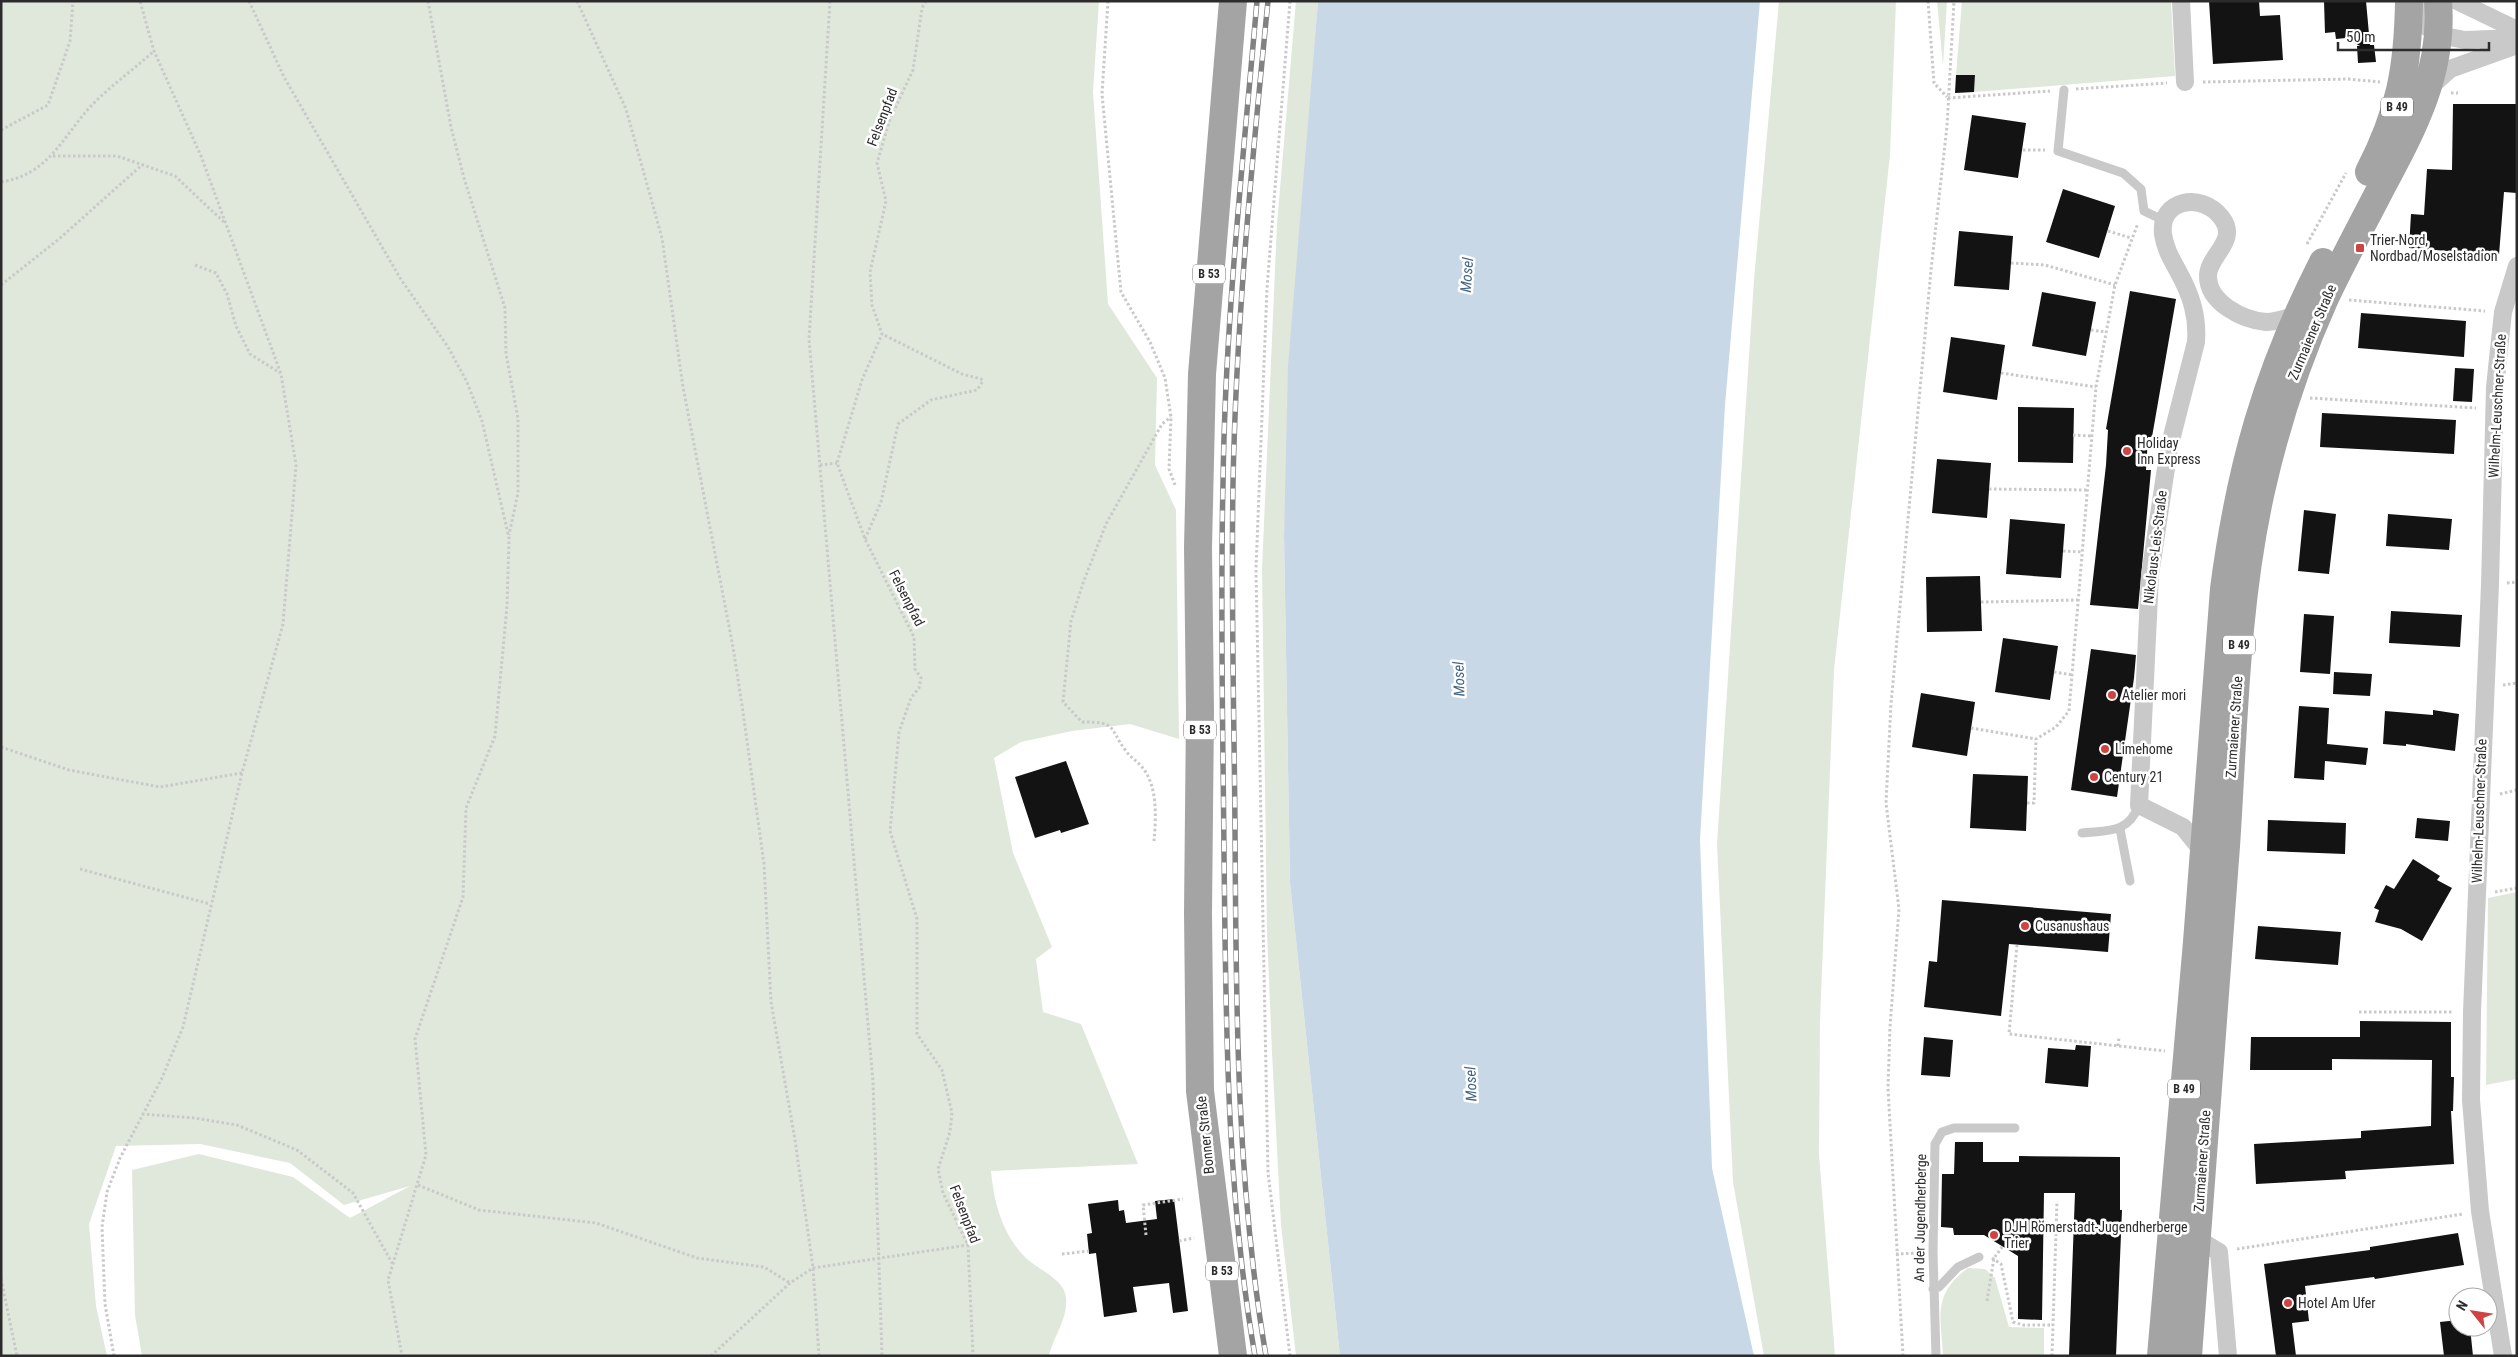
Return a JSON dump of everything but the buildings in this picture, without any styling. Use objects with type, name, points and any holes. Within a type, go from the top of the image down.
[{"type":"main road","name":"B 53","points":[[1199,492],[1202,374],[1232,1]]},
{"type":"main road","name":"Zurmaiener Straße","points":[[2184,1237],[2222,900],[2241,610],[2261,490],[2288,387],[2325,299],[2404,144],[2439,91],[2438,1]]},
{"type":"main road","name":"Zurmaiener Straße","points":[[2184,1237],[2204,853],[2224,598],[2230,546],[2248,453],[2273,372],[2296,315],[2383,145],[2394,115],[2417,6]]},
{"type":"main road","name":"Bonner Straße","points":[[1199,492],[1200,711],[1198,913],[1200,1091],[1233,1356]]},
{"type":"main road","name":"B 49","points":[[2161,1356],[2184,1237]]},
{"type":"main road","name":"B 49","points":[[2184,1237],[2188,1356]]},
{"type":"street","points":[[2181,1],[2185,82]]},
{"type":"street","points":[[2457,1],[2517,30]]},
{"type":"street","points":[[2417,6],[2438,35],[2465,40],[2517,38]]},
{"type":"street","points":[[2439,91],[2450,69],[2464,62],[2517,45]]},
{"type":"street","points":[[2165,221],[2172,210],[2185,202],[2196,201],[2215,210],[2223,219],[2227,229],[2224,246],[2209,270],[2208,277],[2218,298],[2238,315],[2252,320],[2268,322],[2296,315]]},
{"type":"street","name":"Nikolaus-Leis-Straße","points":[[2138,805],[2150,575],[2169,448],[2196,342],[2197,327],[2194,308],[2187,288],[2164,243],[2165,221]]},
{"type":"street","name":"Wilhelm-Leuschner-Straße","points":[[2503,1356],[2480,1211],[2471,1100],[2472,1012],[2490,585],[2494,408],[2503,312],[2517,266]]},
{"type":"street","points":[[2138,805],[2183,827],[2204,853]]},
{"type":"street","points":[[2184,1237],[2219,1252],[2228,1356]]},
{"type":"lane","points":[[2064,90],[2063,125],[2058,151],[2123,173],[2142,189],[2144,211],[2165,221]]},
{"type":"lane","points":[[2082,833],[2120,829],[2134,817],[2138,805]]},
{"type":"lane","points":[[2120,829],[2130,881]]},
{"type":"lane","name":"An der Jugendherberge","points":[[1936,1356],[1933,1289],[1933,1172],[1935,1144],[1942,1132],[1954,1128],[2015,1128]]},
{"type":"lane","name":"An der Jugendherberge","points":[[1933,1289],[1939,1287],[1958,1267],[1979,1257]]},
{"type":"path","points":[[1,130],[48,104],[70,42],[73,1]]},
{"type":"path","points":[[114,1356],[105,1304],[102,1227],[107,1192],[120,1158],[162,1078],[183,1027],[210,904],[242,773],[283,624],[296,465],[281,374],[200,156],[154,51],[140,1]]},
{"type":"path","points":[[249,1],[284,77],[400,278],[448,347],[467,382],[482,421],[509,538]]},
{"type":"path","points":[[402,1356],[388,1280],[426,1155],[415,1040],[463,897],[466,808],[494,736],[507,606],[509,538],[518,493],[518,418],[506,354],[505,308],[462,170],[428,1]]},
{"type":"path","points":[[577,1],[626,109],[662,238],[683,387],[734,647],[764,864],[771,1002],[795,1140],[812,1268],[819,1356]]},
{"type":"path","points":[[830,1],[809,339],[873,1082],[877,1258],[882,1356]]},
{"type":"path","name":"Felsenpfad","points":[[882,334],[872,305],[870,272],[886,201],[877,163],[890,119],[913,70],[922,8],[926,1]]},
{"type":"path","points":[[1108,1],[1102,94],[1121,292],[1150,342],[1165,378],[1171,417],[1169,469],[1173,483],[1183,490],[1199,492]]},
{"type":"path","points":[[1290,1],[1267,288],[1256,569],[1268,1172],[1290,1356]]},
{"type":"path","points":[[1928,1],[1934,83],[1948,98]]},
{"type":"path","points":[[1903,1356],[1888,1088],[1890,1027],[1899,909],[1886,803],[1891,704],[1931,270],[1947,126],[1954,1]]},
{"type":"path","points":[[1,182],[16,180],[52,156],[90,107],[154,51]]},
{"type":"path","points":[[2439,91],[2464,62]]},
{"type":"path","points":[[1948,98],[2185,82],[2348,79],[2384,82]]},
{"type":"path","points":[[2023,150],[2058,151]]},
{"type":"path","points":[[52,156],[117,156],[174,176],[227,225]]},
{"type":"path","points":[[1,285],[59,239],[142,165]]},
{"type":"path","points":[[1971,728],[2036,739],[2056,727],[2069,711],[2096,387],[2115,285],[2131,238],[2144,211]]},
{"type":"path","points":[[2108,231],[2131,238]]},
{"type":"path","points":[[2011,263],[2045,266],[2115,285]]},
{"type":"path","points":[[195,265],[216,273],[227,294],[236,326],[250,354],[281,374]]},
{"type":"path","points":[[2325,299],[2503,312]]},
{"type":"path","points":[[2090,330],[2106,332]]},
{"type":"path","points":[[820,465],[837,463],[862,380],[882,334],[962,374],[980,378],[983,381],[976,390],[931,400],[898,424],[881,502],[865,539]]},
{"type":"path","points":[[2001,373],[2096,387]]},
{"type":"path","points":[[2301,397],[2494,408]]},
{"type":"path","points":[[1154,841],[1156,813],[1151,788],[1142,766],[1131,757],[1116,733],[1108,725],[1098,722],[1082,722],[1063,702],[1072,621],[1106,524],[1162,424],[1171,417]]},
{"type":"path","points":[[2073,436],[2092,436]]},
{"type":"path","name":"Felsenpfad","points":[[837,463],[865,539],[914,637],[915,669],[921,678],[919,688],[911,698],[899,732],[890,831],[917,919],[917,1034],[942,1070],[952,1113],[950,1132],[938,1169],[943,1193],[968,1245],[973,1356]]},
{"type":"path","points":[[1989,489],[2088,490]]},
{"type":"path","points":[[2063,551],[2083,552]]},
{"type":"path","points":[[1981,602],[2079,600]]},
{"type":"path","points":[[2054,672],[2072,675]]},
{"type":"path","points":[[2027,803],[2034,803],[2036,739]]},
{"type":"path","points":[[1,747],[69,770],[160,787],[242,773]]},
{"type":"path","points":[[80,869],[210,904]]},
{"type":"path","points":[[2016,944],[2009,1034],[2173,1052]]},
{"type":"path","points":[[2359,1012],[2472,1012]]},
{"type":"path","points":[[2118,1046],[2119,1037]]},
{"type":"path","points":[[142,1114],[194,1118],[237,1125],[297,1150],[353,1193],[392,1264]]},
{"type":"path","points":[[418,1185],[479,1210],[596,1223],[697,1258],[764,1267],[790,1283]]},
{"type":"path","points":[[1146,1234],[1143,1205],[1183,1199]]},
{"type":"path","points":[[2052,1356],[2057,1200]]},
{"type":"path","points":[[2219,1252],[2480,1211]]},
{"type":"path","points":[[710,1356],[790,1283],[812,1268],[968,1245]]},
{"type":"path","points":[[1988,1301],[1994,1258],[2002,1247]]},
{"type":"path","points":[[1062,1254],[1089,1251]]},
{"type":"path","points":[[1896,1254],[1908,1253]]},
{"type":"path","points":[[1979,1257],[1994,1258],[2001,1264],[2013,1322],[2023,1325],[2053,1326]]},
{"type":"path","points":[[1,1279],[18,1356]]},
{"type":"shaded area","points":[[1,1],[1099,1],[1093,92],[1108,304],[1157,378],[1155,465],[1176,510],[1179,739],[1130,724],[1072,731],[1021,742],[994,758],[1013,853],[1052,947],[1036,959],[1043,1012],[1081,1024],[1138,1164],[991,1171],[997,1206],[1011,1239],[1026,1258],[1056,1280],[1064,1291],[1066,1298],[1065,1313],[1049,1356],[142,1356],[135,1315],[132,1170],[199,1154],[293,1177],[350,1218],[410,1186],[344,1205],[290,1163],[200,1144],[116,1146],[89,1224],[96,1306],[107,1356],[1,1356]]},
{"type":"shaded area","points":[[1296,1],[1318,1],[1304,182],[1284,536],[1290,883],[1340,1356],[1296,1356],[1281,1225],[1267,933],[1262,569],[1277,224]]},
{"type":"shaded area","points":[[1779,1],[1896,1],[1890,155],[1834,670],[1820,1021],[1819,1154],[1835,1356],[1764,1356],[1733,1182],[1717,844],[1754,280]]},
{"type":"shaded area","points":[[1937,1],[1947,1],[1943,66]]},
{"type":"shaded area","points":[[1962,1],[2171,1],[2175,76],[1974,92],[1975,75],[1956,75]]},
{"type":"shaded area","points":[[2517,892],[2517,1079],[2486,1085],[2488,898]]},
{"type":"shaded area","points":[[1968,1268],[1985,1269],[1995,1278],[2009,1327],[2044,1328],[2044,1356],[1943,1356],[1941,1307],[1949,1287]]},
{"type":"water","name":"Mosel","points":[[1318,1],[1760,1],[1725,405],[1700,840],[1712,1168],[1754,1356],[1340,1356],[1290,883],[1284,536],[1288,366]]},
{"type":"railway","points":[[1255,1356],[1245,1294],[1238,1231],[1229,1105],[1222,669],[1222,530],[1227,363],[1257,1]]},
{"type":"railway","points":[[1266,1356],[1256,1290],[1243,1158],[1237,1025],[1232,569],[1237,363],[1268,1]]},
{"type":"place","name":"Trier-Nord, Nordbad/Moselstadion","points":[[2360,248]]},
{"type":"place","name":"Holiday Inn Express","points":[[2127,451]]},
{"type":"place","name":"Atelier mori","points":[[2112,695]]},
{"type":"place","name":"Limehome","points":[[2105,749]]},
{"type":"place","name":"Century 21","points":[[2094,777]]},
{"type":"place","name":"Cusanushaus","points":[[2025,926]]},
{"type":"place","name":"DJH Römerstadt-Jugendherberge Trier","points":[[1994,1235]]},
{"type":"place","name":"Hotel Am Ufer","points":[[2288,1303]]}]
